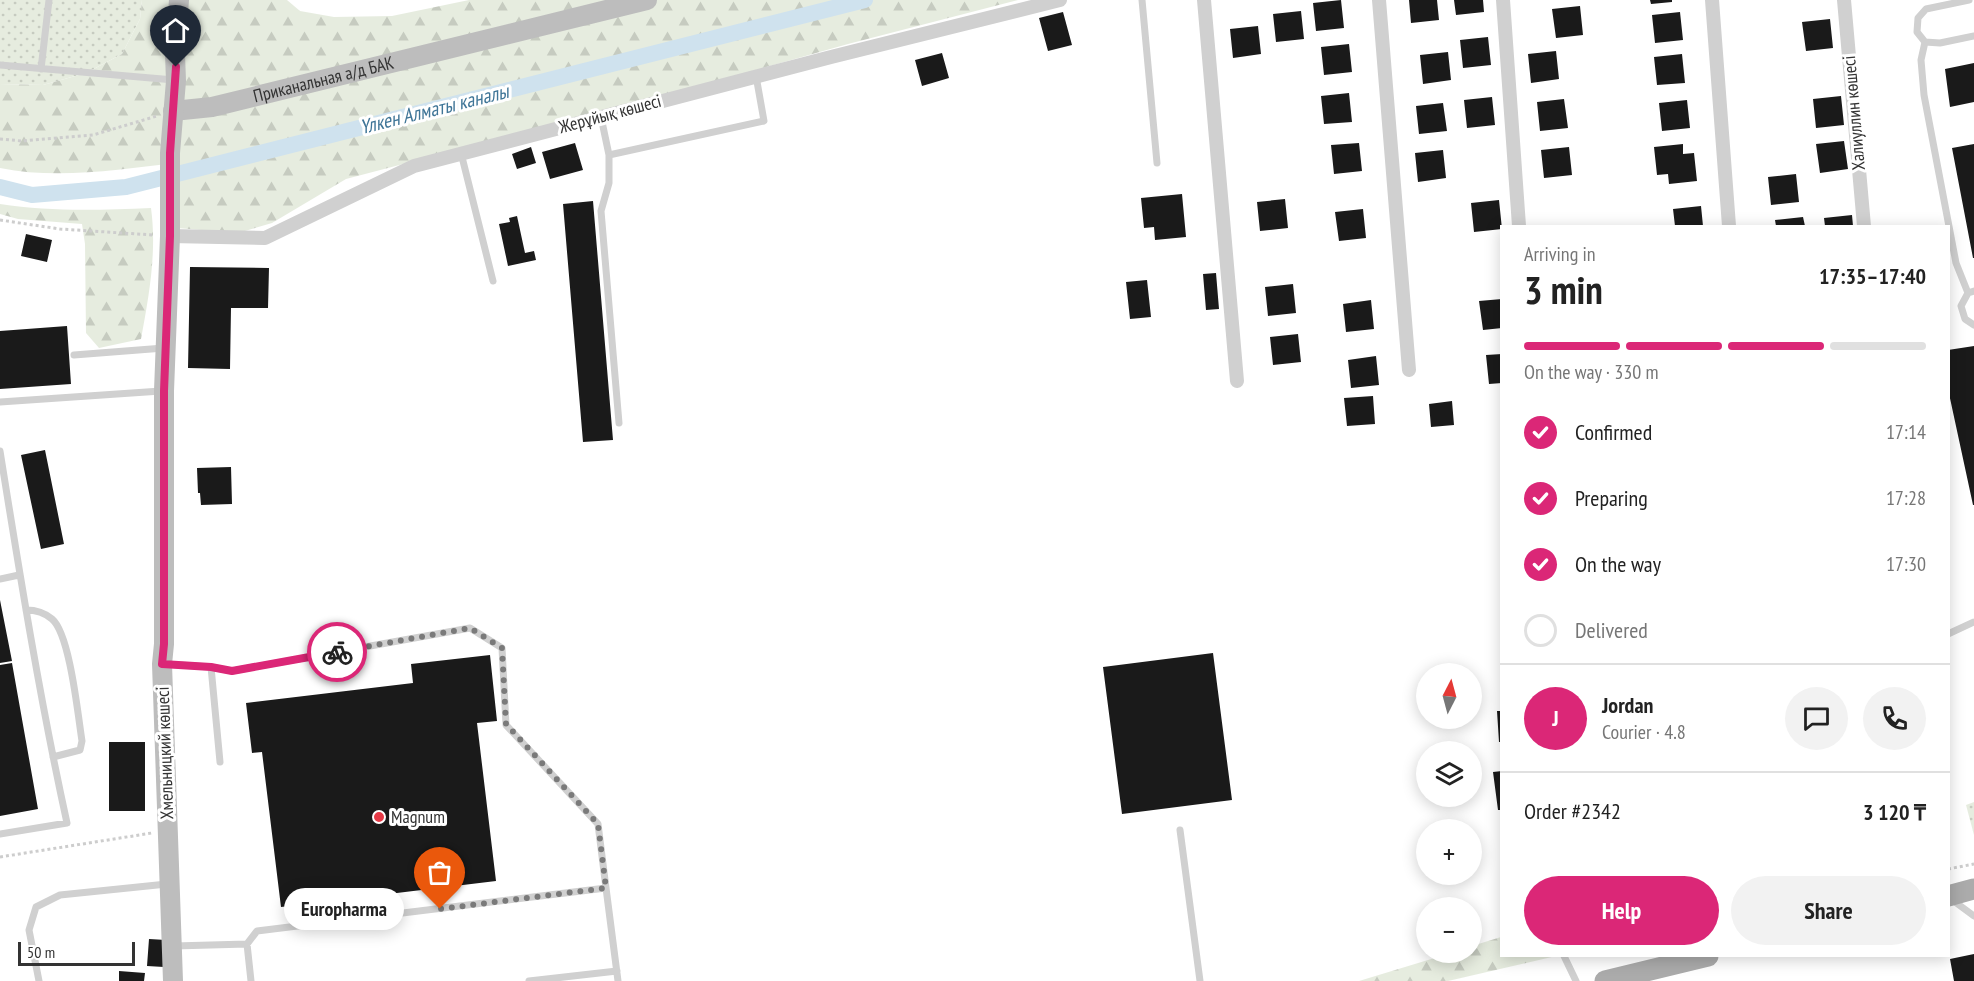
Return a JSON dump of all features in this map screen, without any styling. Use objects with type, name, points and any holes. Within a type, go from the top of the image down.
[{"type":"main road","points":[[1950,896],[1974,889]]},
{"type":"main road","points":[[1605,981],[1704,957]]},
{"type":"street","points":[[173,111],[179,0]]},
{"type":"street","name":"Приканальная а/д БАК","points":[[173,111],[212,107],[646,0]]},
{"type":"street","name":"Жерұйық көшесі","points":[[170,236],[265,238],[414,166],[756,76],[1060,0]]},
{"type":"street","points":[[1204,0],[1237,381]]},
{"type":"street","points":[[1379,0],[1409,370]]},
{"type":"street","points":[[1503,0],[1519,225]]},
{"type":"street","points":[[1712,0],[1729,225]]},
{"type":"street","name":"Халиуллин көшесі","points":[[1845,0],[1864,225]]},
{"type":"street","name":"Хмельницкий көшесі","points":[[173,111],[164,391],[162,664],[173,981]]},
{"type":"lane","points":[[41,69],[49,0]]},
{"type":"lane","points":[[1142,0],[1157,163]]},
{"type":"lane","points":[[1969,0],[1926,9],[1918,18],[1917,32],[1925,42],[1940,43],[1974,36]]},
{"type":"lane","points":[[1925,42],[1921,60],[1924,95],[1949,225]]},
{"type":"lane","points":[[0,65],[176,81]]},
{"type":"lane","points":[[609,155],[764,121],[756,76]]},
{"type":"lane","points":[[601,117],[609,155],[609,183],[601,211],[619,423]]},
{"type":"lane","points":[[461,153],[493,281]]},
{"type":"lane","points":[[1950,232],[1956,263],[1971,292],[1962,306],[1965,319],[1974,326]]},
{"type":"lane","points":[[74,355],[165,348]]},
{"type":"lane","points":[[0,402],[164,391]]},
{"type":"lane","points":[[0,452],[26,610],[53,757],[68,823],[0,834]]},
{"type":"lane","points":[[0,579],[20,575]]},
{"type":"lane","points":[[26,610],[34,610],[54,620],[65,642],[82,741],[80,750],[53,757]]},
{"type":"lane","points":[[1950,633],[1974,622]]},
{"type":"lane","points":[[162,664],[211,667],[232,671],[470,628],[502,648],[506,724],[598,824],[618,981]]},
{"type":"lane","points":[[211,667],[220,762]]},
{"type":"lane","points":[[1180,830],[1200,981]]},
{"type":"lane","points":[[39,981],[29,930],[36,907],[60,895],[169,884]]},
{"type":"lane","points":[[251,981],[247,944],[257,932],[606,888]]},
{"type":"lane","points":[[1950,898],[1974,916]]},
{"type":"lane","points":[[172,946],[247,944]]},
{"type":"lane","points":[[1564,957],[1576,981]]},
{"type":"lane","points":[[529,981],[617,971]]},
{"type":"path","points":[[0,140],[22,141],[93,135],[173,111]]},
{"type":"path","points":[[0,220],[60,229],[170,236]]},
{"type":"path","points":[[0,857],[157,833]]},
{"type":"path","points":[[1950,870],[1974,864]]},
{"type":"green space","points":[[0,0],[142,0],[140,19],[122,54],[86,73],[43,85],[0,84]]},
{"type":"green space","points":[[142,0],[287,0],[300,11],[334,17],[392,16],[469,0],[1018,0],[346,179],[272,223],[238,233],[177,228],[178,163],[67,173],[0,168],[0,84],[43,85],[86,73],[122,54],[140,19]]},
{"type":"green space","points":[[0,204],[94,210],[151,208],[153,257],[141,339],[99,348],[86,333],[85,244],[82,224],[18,219],[0,214]]},
{"type":"green space","points":[[1974,802],[1974,835],[1966,805]]},
{"type":"green space","points":[[1500,937],[1500,957],[1552,957],[1448,981],[1359,981],[1418,963],[1482,963],[1482,943]]},
{"type":"building","points":[[1341,0],[1344,28],[1316,31],[1313,3]]},
{"type":"building","points":[[1409,0],[1437,0],[1439,20],[1411,23]]},
{"type":"building","points":[[1454,0],[1483,0],[1484,12],[1456,15]]},
{"type":"building","points":[[1650,0],[1672,0],[1672,2],[1651,4]]},
{"type":"building","points":[[1580,6],[1583,35],[1556,38],[1552,9]]},
{"type":"building","points":[[1301,11],[1304,39],[1276,42],[1273,14]]},
{"type":"building","points":[[1063,12],[1072,45],[1048,51],[1039,18]]},
{"type":"building","points":[[1680,12],[1683,40],[1655,43],[1652,15]]},
{"type":"building","points":[[1830,19],[1833,48],[1806,51],[1802,22]]},
{"type":"building","points":[[1258,26],[1261,54],[1233,58],[1230,29]]},
{"type":"building","points":[[1488,37],[1491,65],[1463,68],[1460,40]]},
{"type":"building","points":[[1349,44],[1352,72],[1324,75],[1321,47]]},
{"type":"building","points":[[1556,51],[1559,79],[1531,83],[1528,54]]},
{"type":"building","points":[[1448,52],[1451,80],[1423,84],[1420,55]]},
{"type":"building","points":[[942,53],[949,78],[922,86],[915,60]]},
{"type":"building","points":[[1682,54],[1685,83],[1657,85],[1654,57]]},
{"type":"building","points":[[1974,63],[1974,102],[1950,107],[1945,69]]},
{"type":"building","points":[[1349,93],[1352,122],[1324,124],[1321,96]]},
{"type":"building","points":[[1841,96],[1844,125],[1816,128],[1813,99]]},
{"type":"building","points":[[1492,97],[1495,125],[1467,128],[1464,100]]},
{"type":"building","points":[[1564,99],[1568,128],[1540,131],[1537,102]]},
{"type":"building","points":[[1687,100],[1690,128],[1662,131],[1659,103]]},
{"type":"building","points":[[1443,103],[1447,131],[1419,134],[1416,106]]},
{"type":"building","points":[[1844,141],[1848,169],[1820,173],[1816,144]]},
{"type":"building","points":[[575,143],[583,170],[550,179],[542,152]]},
{"type":"building","points":[[1359,143],[1362,171],[1334,174],[1331,145]]},
{"type":"building","points":[[1683,144],[1683,154],[1694,153],[1697,181],[1669,184],[1668,174],[1657,175],[1654,147]]},
{"type":"building","points":[[1974,144],[1974,258],[1973,258],[1952,148]]},
{"type":"building","points":[[531,147],[536,163],[517,169],[512,154]]},
{"type":"building","points":[[1569,147],[1572,175],[1544,178],[1541,150]]},
{"type":"building","points":[[1443,150],[1446,178],[1418,182],[1415,153]]},
{"type":"building","points":[[1796,174],[1799,202],[1771,205],[1768,177]]},
{"type":"building","points":[[1182,194],[1186,237],[1155,240],[1154,227],[1144,228],[1141,198]]},
{"type":"building","points":[[1285,199],[1288,228],[1260,231],[1257,202]]},
{"type":"building","points":[[1499,200],[1500,229],[1474,232],[1471,203]]},
{"type":"building","points":[[593,201],[613,440],[583,442],[563,204]]},
{"type":"building","points":[[1701,206],[1703,225],[1675,225],[1673,209]]},
{"type":"building","points":[[1363,209],[1366,238],[1339,241],[1335,212]]},
{"type":"building","points":[[1852,215],[1853,225],[1825,225],[1824,218]]},
{"type":"building","points":[[517,216],[525,253],[534,251],[536,260],[508,266],[499,224],[510,222],[509,218]]},
{"type":"building","points":[[1803,217],[1805,225],[1776,225],[1775,220]]},
{"type":"building","points":[[26,234],[52,240],[47,262],[21,256]]},
{"type":"building","points":[[190,267],[269,268],[268,308],[231,308],[230,369],[188,368]]},
{"type":"building","points":[[1216,273],[1219,309],[1206,310],[1203,274]]},
{"type":"building","points":[[1147,280],[1151,317],[1130,319],[1126,282]]},
{"type":"building","points":[[1293,284],[1296,313],[1268,316],[1265,287]]},
{"type":"building","points":[[1500,299],[1500,328],[1483,330],[1479,301]]},
{"type":"building","points":[[1371,300],[1374,329],[1346,332],[1343,304]]},
{"type":"building","points":[[67,326],[71,384],[0,389],[0,331]]},
{"type":"building","points":[[1298,334],[1301,362],[1273,365],[1270,337]]},
{"type":"building","points":[[1974,346],[1974,505],[1950,398],[1950,350]]},
{"type":"building","points":[[1500,354],[1500,383],[1489,384],[1486,355]]},
{"type":"building","points":[[1376,356],[1379,385],[1351,388],[1348,360]]},
{"type":"building","points":[[1373,396],[1375,424],[1347,426],[1344,398]]},
{"type":"building","points":[[1452,401],[1454,425],[1431,427],[1429,404]]},
{"type":"building","points":[[45,450],[64,544],[41,549],[21,455]]},
{"type":"building","points":[[231,467],[232,504],[201,505],[197,468]]},
{"type":"building","points":[[0,600],[12,661],[0,663]]},
{"type":"building","points":[[1213,653],[1232,800],[1122,814],[1103,667]]},
{"type":"building","name":"Magnum","points":[[490,655],[497,721],[477,723],[496,881],[281,907],[262,752],[252,753],[246,703],[413,683],[411,664]]},
{"type":"building","points":[[12,663],[38,809],[0,816],[0,665]]},
{"type":"building","points":[[1497,711],[1500,711],[1499,742]]},
{"type":"building","points":[[109,742],[145,742],[145,811],[109,811]]},
{"type":"building","points":[[1500,771],[1500,810],[1498,810],[1493,772]]},
{"type":"building","points":[[149,939],[166,940],[164,967],[147,966]]},
{"type":"building","points":[[1974,954],[1974,981],[1954,981],[1950,959]]},
{"type":"building","points":[[119,971],[145,973],[144,981],[119,981]]},
{"type":"waterway","name":"Үлкен Алматы каналы","points":[[0,187],[32,195],[126,187],[865,0]]},
{"type":"way so far","points":[[337,652],[470,628],[502,648],[506,724],[598,824],[606,888],[440,909]]},
{"type":"place","name":"Magnum","points":[[379,817]]},
{"type":"place","name":"Europharma","points":[[440,909]]},
{"type":"route","points":[[176,67],[170,153],[170,236],[164,370],[164,644],[162,664],[211,667],[232,671],[337,652]]}]
